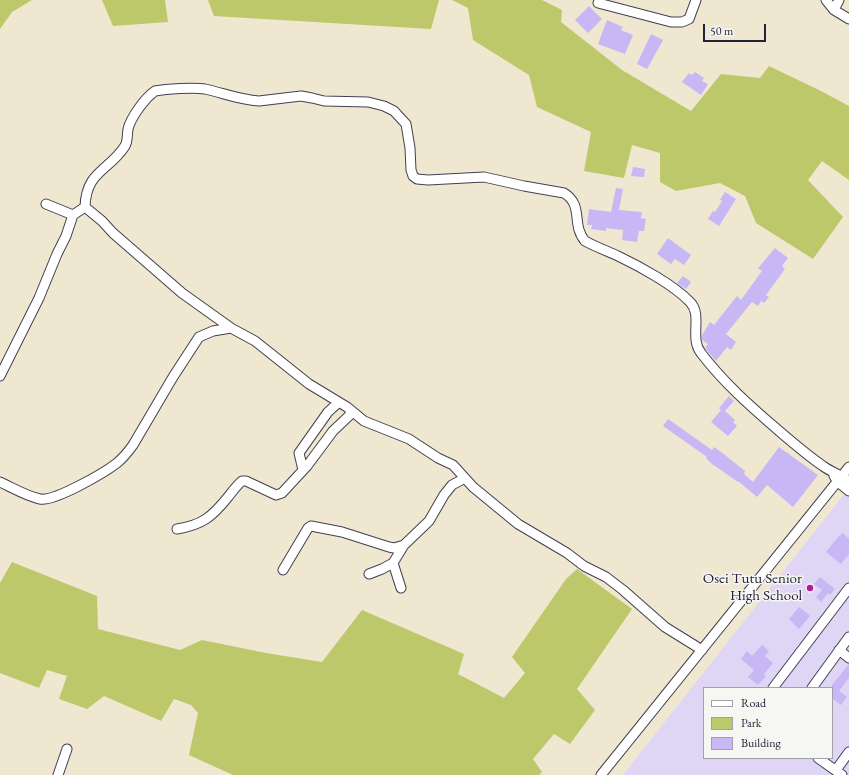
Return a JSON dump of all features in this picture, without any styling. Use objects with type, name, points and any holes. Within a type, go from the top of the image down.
[{"type":"street","points":[[598,2],[671,22],[682,22],[689,19],[696,0]]},
{"type":"street","points":[[826,0],[834,10],[849,19]]},
{"type":"street","points":[[834,10],[839,0]]},
{"type":"street","points":[[0,376],[3,360],[39,298],[66,236],[73,215],[85,206],[89,185],[125,146],[128,141],[129,127],[133,117],[137,110],[155,91],[196,88],[254,101],[300,96],[324,101],[368,102],[384,106],[394,111],[406,124],[410,148],[411,170],[413,176],[417,178],[428,180],[484,177],[568,195],[575,202],[579,231],[585,241],[624,259],[685,297],[694,308],[696,322],[695,341],[698,350],[724,381],[758,413],[805,453],[843,480],[849,491]]},
{"type":"street","points":[[46,204],[73,215]]},
{"type":"street","points":[[85,206],[102,221],[113,234],[174,287],[231,328],[255,341],[309,384],[339,402],[364,421],[415,442],[438,458],[453,465],[474,487],[518,524],[567,553],[584,566],[606,577],[665,627],[702,650]]},
{"type":"street","points":[[0,482],[23,494],[45,499],[62,494],[94,478],[117,463],[133,445],[170,382],[199,337],[213,331],[231,328]]},
{"type":"street","points":[[303,470],[299,453],[328,412],[339,402]]},
{"type":"street","points":[[177,529],[205,520],[218,510],[242,481],[246,481],[279,494],[303,470],[333,432],[353,412]]},
{"type":"street","points":[[601,775],[843,480],[849,467]]},
{"type":"street","points":[[369,574],[393,563],[404,545],[429,521],[444,495],[452,485],[465,478]]},
{"type":"street","points":[[283,570],[308,528],[311,526],[342,532],[389,547],[394,548],[404,545]]},
{"type":"street","points":[[393,563],[400,588]]},
{"type":"street","points":[[774,687],[849,588]]},
{"type":"street","points":[[813,687],[849,637]]},
{"type":"street","points":[[839,650],[849,658]]},
{"type":"street","points":[[58,775],[67,749]]},
{"type":"street","points":[[820,759],[839,772],[849,752]]},
{"type":"shaded area","name":"Osei Tutu Senior High School","points":[[849,488],[849,775],[623,775]]},
{"type":"green space","points":[[0,0],[32,0],[12,12],[0,29]]},
{"type":"green space","points":[[102,0],[165,0],[168,22],[113,26]]},
{"type":"green space","points":[[208,0],[439,0],[431,29],[214,16]]},
{"type":"green space","points":[[452,0],[542,0],[562,10],[561,22],[622,70],[691,111],[721,74],[760,78],[769,66],[849,106],[849,180],[822,161],[808,180],[843,217],[813,259],[756,223],[745,196],[720,183],[676,191],[660,182],[660,153],[632,145],[624,178],[584,171],[591,132],[537,107],[529,75],[473,40],[468,8]]},
{"type":"green space","points":[[12,562],[97,596],[98,629],[180,650],[202,640],[266,653],[322,662],[362,610],[464,654],[458,674],[504,698],[525,673],[512,657],[566,579],[577,569],[632,609],[577,689],[595,710],[570,744],[554,734],[533,759],[542,772],[539,775],[233,775],[189,755],[198,713],[191,705],[174,699],[161,721],[104,696],[87,709],[59,699],[67,676],[47,670],[39,688],[0,673],[0,583]]},
{"type":"building","points":[[589,6],[602,19],[588,33],[575,20]]},
{"type":"building","points":[[607,20],[623,27],[621,30],[633,35],[625,54],[598,44]]},
{"type":"building","points":[[651,34],[663,40],[647,69],[637,64]]},
{"type":"building","points":[[695,72],[704,78],[702,81],[708,84],[701,95],[682,82],[689,73],[692,75]]},
{"type":"building","points":[[633,167],[645,169],[644,177],[631,176]]},
{"type":"building","points":[[616,188],[623,189],[619,210],[642,212],[641,218],[646,219],[644,231],[639,231],[637,242],[622,240],[623,230],[606,228],[606,231],[591,229],[592,225],[587,225],[589,209],[611,212]]},
{"type":"building","points":[[725,192],[736,199],[719,226],[708,219],[713,211],[715,212],[722,201],[720,200]]},
{"type":"building","points":[[668,238],[691,255],[684,265],[675,259],[671,264],[657,254]]},
{"type":"building","points":[[775,248],[788,258],[782,266],[785,269],[766,295],[769,297],[764,303],[761,301],[758,306],[752,302],[726,334],[736,342],[731,350],[727,347],[716,361],[705,348],[708,344],[702,340],[702,335],[710,322],[714,325],[737,296],[741,300],[762,271],[758,268]]},
{"type":"building","points":[[683,276],[691,282],[686,289],[677,283]]},
{"type":"building","points":[[729,396],[734,401],[725,411],[735,420],[733,422],[737,426],[728,436],[711,422],[721,410],[719,408]]},
{"type":"building","points":[[668,419],[712,450],[714,447],[720,451],[745,471],[744,474],[753,482],[779,447],[818,475],[793,507],[767,485],[757,497],[738,481],[712,464],[706,458],[707,457],[663,426]]},
{"type":"building","points":[[843,533],[849,539],[849,554],[841,564],[826,552]]},
{"type":"building","points":[[820,577],[835,589],[830,595],[828,593],[821,602],[816,597],[822,590],[814,584]]},
{"type":"building","points":[[799,607],[810,616],[799,629],[789,619]]},
{"type":"building","points":[[762,645],[769,651],[765,656],[773,663],[764,674],[766,676],[758,685],[748,677],[754,670],[741,659],[747,651],[752,656]]},
{"type":"building","points":[[849,664],[849,678],[839,691],[847,697],[841,705],[833,699],[832,685]]},
{"type":"place","name":"Osei Tutu Senior High School","points":[[810,588]]}]
